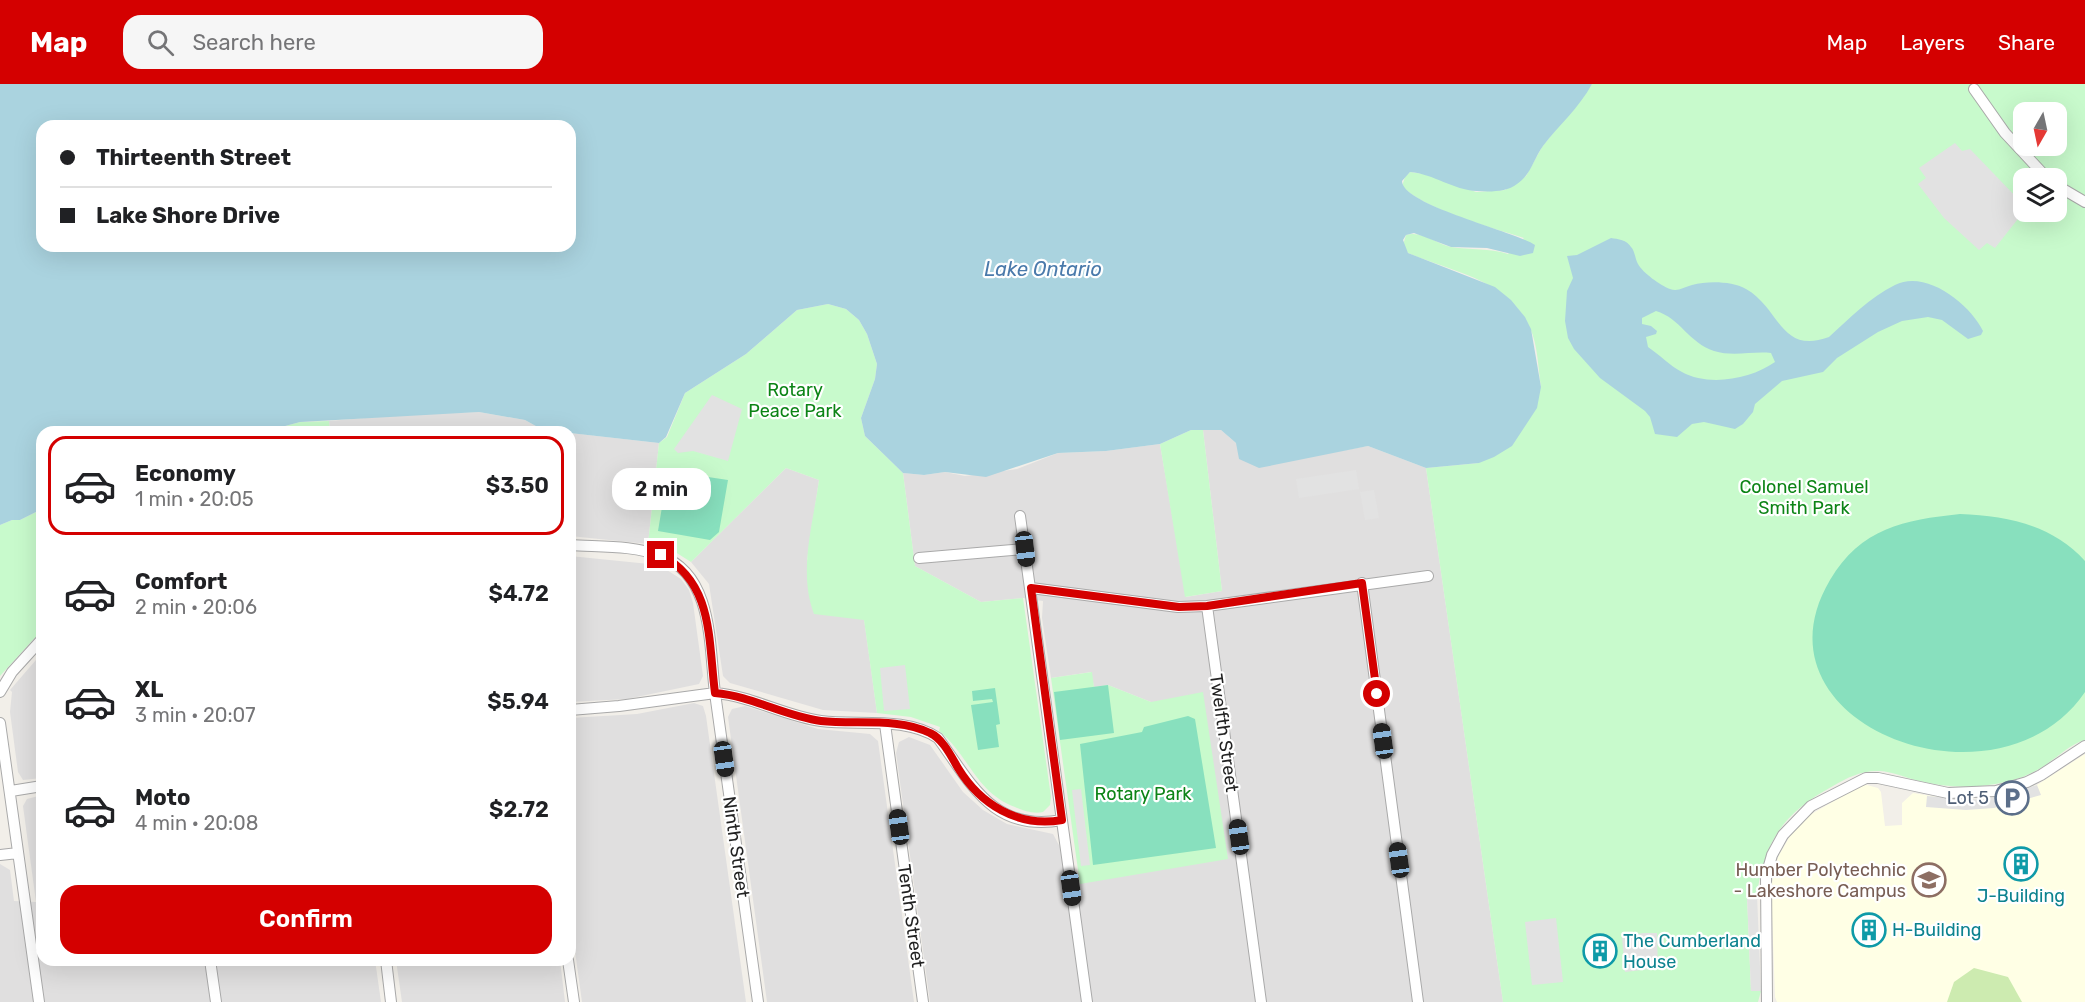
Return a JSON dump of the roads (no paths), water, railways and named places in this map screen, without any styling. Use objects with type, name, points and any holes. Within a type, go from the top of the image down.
[{"type":"street","points":[[1974,89],[2005,133],[2038,168]]},
{"type":"street","points":[[2067,191],[2085,202]]},
{"type":"street","points":[[1020,516],[1087,1002]]},
{"type":"street","name":"Ninth Street","points":[[576,546],[661,555],[683,568],[702,598],[758,1002]]},
{"type":"street","points":[[919,558],[1025,549]]},
{"type":"street","points":[[1031,588],[1179,607],[1207,606],[1362,583],[1428,576]]},
{"type":"street","points":[[1362,583],[1418,1002]]},
{"type":"street","name":"Twelfth Street","points":[[1207,606],[1261,1002]]},
{"type":"street","points":[[0,692],[12,672],[36,646]]},
{"type":"street","points":[[576,709],[715,693],[748,698],[818,720],[885,724],[921,729],[938,738],[972,788],[998,809],[1036,822],[1062,820]]},
{"type":"street","points":[[0,723],[39,1002]]},
{"type":"street","name":"Tenth Street","points":[[885,724],[923,1002]]},
{"type":"street","points":[[1769,1000],[1764,913],[1766,876],[1772,855],[1783,835],[1811,806],[1852,783],[1866,778],[1878,778],[1948,793],[1996,791],[2041,775],[2085,746]]},
{"type":"street","points":[[11,791],[36,787]]},
{"type":"street","points":[[0,855],[18,853]]},
{"type":"street","points":[[211,966],[216,1002]]},
{"type":"street","points":[[387,966],[391,1002]]},
{"type":"street","points":[[569,966],[574,1002]]},
{"type":"water","name":"Lake Ontario","points":[[0,84],[1592,84],[1575,109],[1543,146],[1526,176],[1513,187],[1493,191],[1468,190],[1410,172],[1402,181],[1407,190],[1420,199],[1535,245],[1533,253],[1520,256],[1487,248],[1451,247],[1414,233],[1406,235],[1403,240],[1408,253],[1495,287],[1511,300],[1525,317],[1531,329],[1541,387],[1537,408],[1512,446],[1479,463],[1426,468],[1368,446],[1259,468],[1239,459],[1236,443],[1221,430],[1191,430],[1160,444],[1106,451],[1058,453],[986,477],[945,472],[924,475],[903,473],[865,436],[861,418],[875,379],[877,364],[867,334],[859,320],[846,309],[828,304],[797,310],[746,354],[685,393],[666,437],[659,443],[576,434],[576,426],[536,426],[525,420],[479,412],[300,422],[285,426],[36,426],[36,512],[20,520],[12,520],[0,525]]},
{"type":"water","points":[[1611,238],[1622,240],[1632,249],[1640,267],[1661,285],[1676,290],[1712,282],[1740,286],[1757,297],[1790,335],[1800,340],[1813,341],[1829,337],[1877,296],[1907,281],[1933,285],[1946,292],[1968,310],[1983,331],[1981,335],[1968,339],[1942,320],[1928,317],[1902,321],[1878,332],[1837,358],[1823,372],[1782,381],[1755,404],[1753,412],[1743,424],[1735,429],[1704,422],[1692,424],[1677,437],[1655,434],[1650,417],[1645,411],[1600,378],[1574,349],[1568,338],[1565,321],[1567,291],[1573,278],[1567,256],[1577,255]],"holes":[[[1656,311],[1664,314],[1698,342],[1714,351],[1728,354],[1771,353],[1775,362],[1742,377],[1717,380],[1693,377],[1673,367],[1648,347],[1646,337],[1656,334],[1657,331],[1651,326],[1642,324],[1642,318]]]},
{"type":"place","name":"Lot 5","points":[[2012,798]]},
{"type":"place","name":"J-Building","points":[[2021,864]]},
{"type":"place","name":"Humber Polytechnic - Lakeshore Campus","points":[[1929,880]]},
{"type":"place","name":"H-Building","points":[[1869,930]]},
{"type":"place","name":"The Cumberland House","points":[[1600,951]]},
{"type":"park label","name":"Rotary Peace Park","points":[[795,400]]},
{"type":"park label","name":"Colonel Samuel Smith Park","points":[[1804,497]]},
{"type":"park label","name":"Rotary Park","points":[[1143,794]]}]
